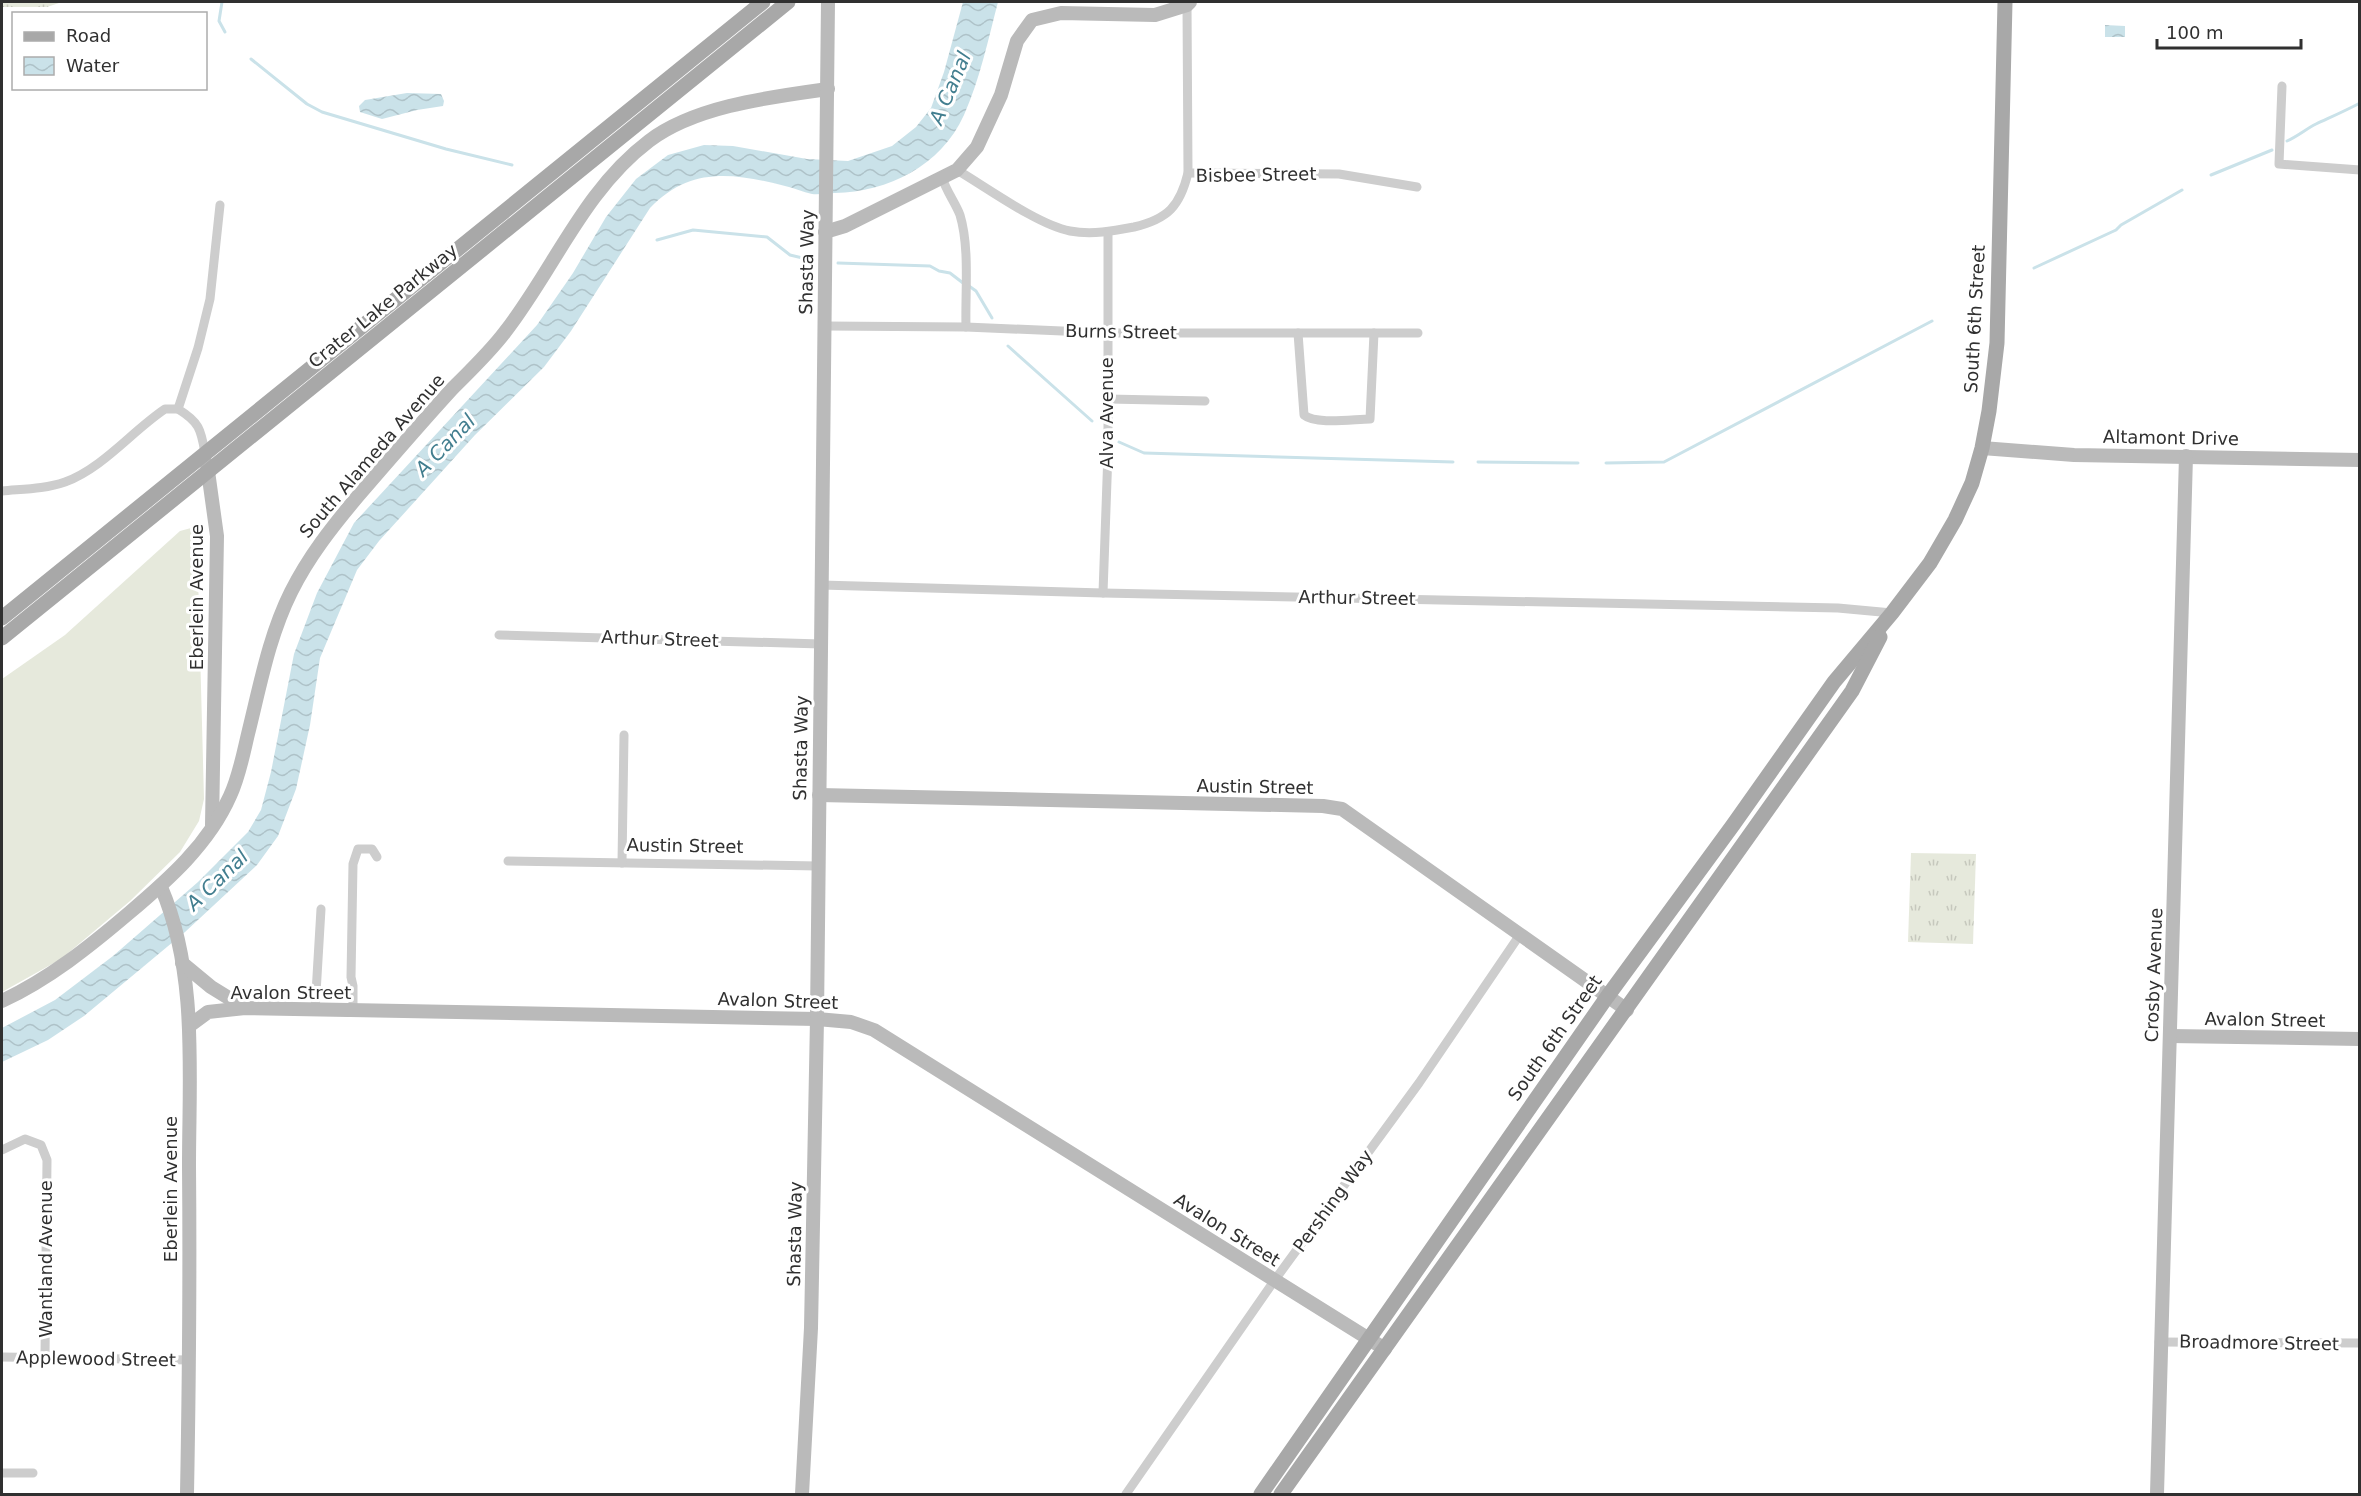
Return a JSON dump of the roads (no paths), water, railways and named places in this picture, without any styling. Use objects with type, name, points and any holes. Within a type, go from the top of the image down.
[{"type":"main road","name":"Crater Lake Parkway","points":[[2,618],[763,2]]},
{"type":"main road","name":"Crater Lake Parkway","points":[[2,638],[788,2]]},
{"type":"main road","name":"South 6th Street","points":[[1261,1494],[1607,996],[1726,835],[1834,682],[1892,613],[1930,563],[1955,520],[1972,483],[1982,448],[1997,343],[2005,2]]},
{"type":"main road","name":"South 6th Street","points":[[1281,1494],[1852,691],[1892,613]]},
{"type":"street","name":"Shasta Way","points":[[802,1494],[811,1328],[817,1019],[828,2]]},
{"type":"street","points":[[825,232],[845,226],[957,170],[977,147],[1001,95],[1017,41],[1032,20],[1061,13],[1155,15],[1188,3],[1188,173]]},
{"type":"street","points":[[2282,86],[2279,164],[2360,170]]},
{"type":"street","name":"South Alameda Avenue","points":[[2,1001],[68,963],[161,887],[196,850],[231,796],[269,647],[289,596],[309,557],[337,519],[396,450],[504,333],[599,189],[651,139],[685,122],[718,110],[773,96],[828,89]]},
{"type":"street","name":"Bisbee Street","points":[[957,170],[1032,215],[1069,231],[1108,232],[1146,224],[1174,208],[1184,191],[1188,173],[1339,174],[1417,188]]},
{"type":"street","points":[[942,177],[959,213],[964,236],[966,327]]},
{"type":"street","points":[[2,491],[44,488],[66,482],[88,471],[165,409],[178,409],[198,348],[210,299],[220,205]]},
{"type":"street","name":"Alva Avenue","points":[[1102,593],[1108,232]]},
{"type":"street","name":"Burns Street","points":[[825,326],[966,327],[1108,333],[1418,333]]},
{"type":"street","points":[[1298,333],[1304,415],[1319,420],[1370,419],[1374,333]]},
{"type":"street","points":[[1107,399],[1205,402]]},
{"type":"street","name":"Eberlein Avenue","points":[[178,409],[193,419],[202,431],[217,536],[212,827]]},
{"type":"street","name":"Altamont Drive","points":[[1982,448],[2074,454],[2360,460]]},
{"type":"street","name":"Crosby Avenue","points":[[2157,1494],[2159,1342],[2186,456]]},
{"type":"street","name":"Arthur Street","points":[[821,585],[1816,608],[1892,613]]},
{"type":"street","name":"Arthur Street","points":[[499,635],[821,644]]},
{"type":"street","points":[[622,863],[624,735]]},
{"type":"street","name":"Austin Street","points":[[819,795],[1312,806],[1342,809],[1627,1010]]},
{"type":"street","points":[[352,1011],[353,864],[358,849],[372,849],[378,857]]},
{"type":"street","name":"Austin Street","points":[[508,861],[818,866]]},
{"type":"street","name":"Eberlein Avenue","points":[[161,887],[179,947],[189,1026],[190,1360],[187,1494]]},
{"type":"street","points":[[315,1010],[321,909]]},
{"type":"street","name":"Pershing Way","points":[[1126,1494],[1274,1281],[1419,1083],[1519,936]]},
{"type":"street","points":[[182,963],[212,987],[245,1008]]},
{"type":"street","name":"Avalon Street","points":[[189,1026],[208,1012],[245,1008],[817,1019],[852,1022],[874,1030],[1385,1349]]},
{"type":"street","name":"Avalon Street","points":[[2170,1036],[2360,1039]]},
{"type":"street","name":"Wantland Avenue","points":[[2,1150],[25,1139],[41,1145],[47,1160],[45,1357]]},
{"type":"street","name":"Broadmore Street","points":[[2159,1342],[2360,1343]]},
{"type":"street","name":"Applewood Street","points":[[2,1357],[190,1360]]},
{"type":"street","points":[[2,1473],[33,1473]]},
{"type":"water","name":"A Canal","points":[[963,2],[998,2],[979,73],[970,101],[954,133],[942,149],[911,173],[874,188],[817,194],[766,181],[713,176],[681,185],[665,194],[650,208],[571,331],[544,367],[475,435],[379,541],[357,570],[320,658],[310,725],[296,789],[278,836],[257,865],[185,932],[84,1016],[48,1040],[2,1062],[2,1028],[55,1000],[113,956],[198,882],[248,832],[261,810],[271,772],[294,654],[317,593],[354,523],[537,325],[573,273],[606,217],[636,179],[668,155],[704,145],[733,146],[807,159],[848,161],[892,146],[916,127],[931,108],[944,72]]},
{"type":"water","points":[[2105,25],[2125,26],[2125,37],[2105,37]]},
{"type":"water","points":[[407,93],[441,94],[444,101],[443,106],[382,119],[360,112],[359,106],[365,100]]},
{"type":"waterway","points":[[222,2],[219,21],[225,32]]},
{"type":"waterway","points":[[251,59],[307,104],[322,112],[446,149],[512,165]]},
{"type":"waterway","points":[[2287,141],[2360,103]]},
{"type":"waterway","points":[[2211,175],[2272,150]]},
{"type":"waterway","points":[[2034,268],[2116,230],[2182,190]]},
{"type":"waterway","points":[[657,240],[693,230],[767,237],[790,255],[811,260]]},
{"type":"waterway","points":[[838,263],[930,266],[950,273],[963,283]]},
{"type":"waterway","points":[[969,286],[976,291],[992,318]]},
{"type":"waterway","points":[[1606,463],[1664,462],[1932,321]]},
{"type":"waterway","points":[[1008,346],[1092,421]]},
{"type":"waterway","points":[[1119,442],[1144,453],[1453,462]]},
{"type":"waterway","points":[[1478,462],[1578,463]]}]
